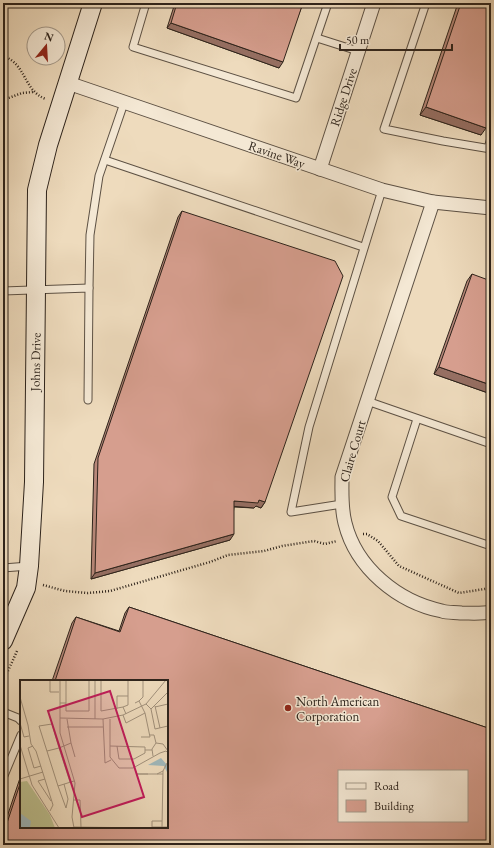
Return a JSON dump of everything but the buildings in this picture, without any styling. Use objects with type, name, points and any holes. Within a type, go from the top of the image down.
[{"type":"street","name":"Johns Drive","points":[[3,641],[26,588],[29,566],[34,482],[37,190],[48,145],[93,3]]},
{"type":"street","name":"Ridge Drive","points":[[320,169],[374,3]]},
{"type":"street","name":"Ravine Way","points":[[68,83],[382,190],[433,202],[491,208]]},
{"type":"street","name":"Claire Court","points":[[433,202],[342,477],[342,504],[345,524],[350,537],[359,554],[378,579],[409,600],[443,612],[482,614],[491,612]]},
{"type":"lane","points":[[146,3],[133,47],[296,98],[328,3]]},
{"type":"lane","points":[[426,3],[384,129],[443,141],[489,148],[491,138]]},
{"type":"lane","points":[[317,38],[358,51]]},
{"type":"lane","points":[[88,400],[90,235],[99,176],[124,103]]},
{"type":"lane","points":[[105,160],[364,247]]},
{"type":"lane","points":[[342,504],[291,512],[309,427],[382,190]]},
{"type":"lane","points":[[3,291],[89,288]]},
{"type":"lane","points":[[367,401],[491,444]]},
{"type":"lane","points":[[417,419],[392,497],[401,516],[491,546]]},
{"type":"lane","points":[[3,568],[29,566]]},
{"type":"lane","points":[[3,712],[20,720]]},
{"type":"lane","points":[[3,778],[20,737]]},
{"type":"path","points":[[3,56],[9,58],[22,70],[29,87],[38,96],[49,100]]},
{"type":"path","points":[[6,99],[22,93],[34,92]]},
{"type":"path","points":[[358,534],[367,534],[378,541],[399,566],[459,593],[491,588]]},
{"type":"path","points":[[42,585],[65,591],[88,593],[110,591],[210,562],[228,555],[264,551],[282,546],[314,541],[325,544],[341,540]]},
{"type":"place","name":"North American Corporation","points":[[288,708]]}]
